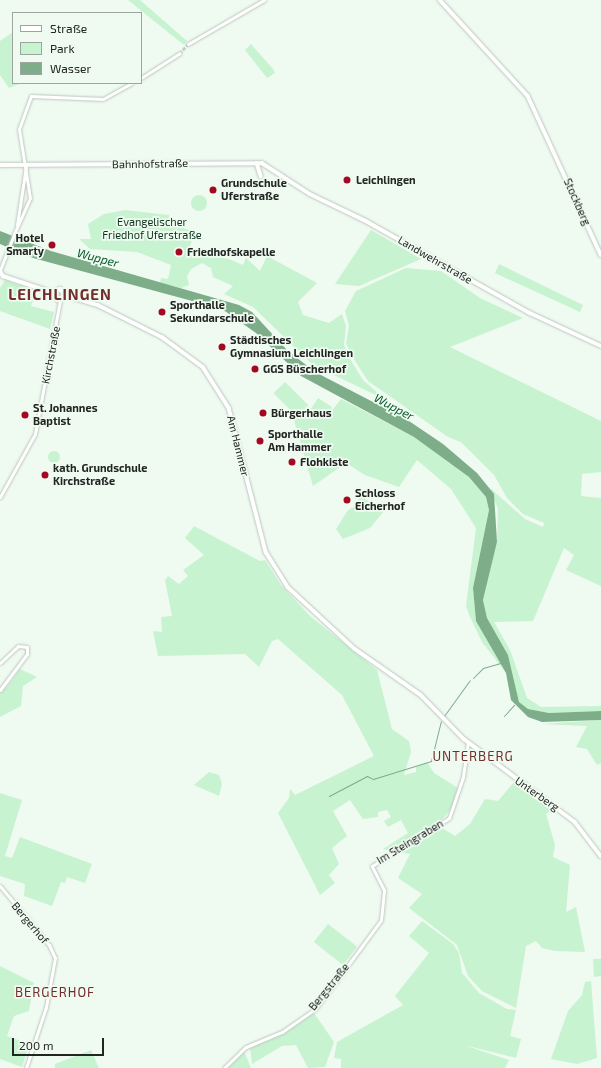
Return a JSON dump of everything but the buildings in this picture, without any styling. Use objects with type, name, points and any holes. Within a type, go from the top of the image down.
[{"type":"main road","name":"Stockberg","points":[[440,0],[518,83],[534,106],[601,255]]},
{"type":"main road","name":"Bahnhofstraße","points":[[0,165],[26,166],[257,163],[273,168]]},
{"type":"main road","points":[[257,163],[261,176]]},
{"type":"main road","name":"Landwehrstraße","points":[[273,168],[310,194],[366,221],[530,313],[601,346]]},
{"type":"main road","points":[[0,270],[1,278],[54,293],[60,300],[65,295]]},
{"type":"main road","name":"Am Hammer","points":[[54,293],[60,289],[65,295],[98,305],[143,328],[188,354],[218,387],[233,421],[266,552],[294,593],[355,650],[393,676]]},
{"type":"main road","name":"Unterberg","points":[[393,676],[421,695],[468,742],[571,818],[589,836],[601,856]]},
{"type":"street","points":[[188,44],[264,0]]},
{"type":"street","points":[[142,77],[180,53]]},
{"type":"street","points":[[0,270],[7,250],[30,198],[19,129],[33,95],[103,99],[130,84]]},
{"type":"street","points":[[14,234],[22,205],[26,166]]},
{"type":"street","name":"Kirchstraße","points":[[0,497],[35,434],[60,300]]},
{"type":"street","points":[[0,663],[18,646],[27,647],[27,654],[0,690]]},
{"type":"street","name":"Im Steingraben","points":[[383,894],[372,869],[373,864],[449,818],[464,777],[468,742]]},
{"type":"street","name":"Bergerhof","points":[[0,886],[53,951],[54,965],[38,1032],[26,1068]]},
{"type":"street","name":"Bergstraße","points":[[224,1068],[246,1047],[282,1032],[315,1009],[378,925],[383,894]]},
{"type":"green space","points":[[128,0],[140,0],[187,41],[184,45]]},
{"type":"green space","points":[[12,33],[12,84],[19,84],[9,88],[0,75],[0,41]]},
{"type":"green space","points":[[251,44],[275,73],[267,78],[245,50]]},
{"type":"green space","points":[[196,195],[202,195],[207,200],[205,209],[202,211],[196,211],[191,206],[191,200]]},
{"type":"green space","name":"Evangelischer Friedhof Uferstraße","points":[[125,210],[169,215],[169,223],[194,232],[188,254],[193,256],[195,253],[229,259],[243,265],[246,258],[260,271],[267,256],[317,283],[298,302],[303,315],[329,323],[342,314],[346,326],[344,345],[350,359],[363,380],[386,400],[313,365],[253,307],[224,294],[233,286],[213,277],[211,268],[202,263],[191,269],[187,276],[189,285],[181,288],[160,283],[161,278],[168,279],[171,265],[137,252],[90,249],[79,239],[91,239],[88,224],[104,214]]},
{"type":"green space","points":[[371,230],[421,259],[359,286],[335,284]]},
{"type":"green space","points":[[499,264],[583,305],[580,312],[495,273]]},
{"type":"green space","points":[[406,268],[441,271],[480,298],[523,318],[450,347],[601,421],[601,472],[582,474],[581,496],[601,498],[601,586],[566,570],[574,555],[564,548],[533,621],[494,622],[510,650],[527,698],[541,707],[601,706],[601,711],[549,713],[528,709],[519,702],[508,655],[487,618],[483,600],[497,542],[498,509],[490,488],[525,519],[543,527],[544,523],[523,514],[507,498],[494,475],[461,442],[448,437],[368,381],[352,356],[346,343],[349,326],[345,311],[356,291]]},
{"type":"green space","points":[[5,280],[36,291],[31,306],[54,312],[50,329],[0,311],[0,288]]},
{"type":"green space","points":[[285,382],[308,405],[297,417],[274,393]]},
{"type":"green space","points":[[318,398],[332,407],[325,419],[341,399],[414,437],[469,477],[486,497],[489,510],[473,588],[476,620],[506,673],[482,642],[466,606],[476,528],[451,489],[417,460],[399,487],[365,475],[346,463],[313,486],[294,420],[304,412],[322,421],[309,412]]},
{"type":"green space","points":[[52,451],[56,451],[60,457],[56,463],[52,463],[48,459],[48,455]]},
{"type":"green space","points":[[359,495],[384,511],[370,528],[343,539],[336,529],[348,510],[357,505]]},
{"type":"green space","points":[[194,526],[260,561],[265,560],[281,585],[310,616],[377,670],[392,729],[409,741],[411,752],[404,775],[416,772],[416,767],[427,762],[434,773],[458,788],[452,808],[439,823],[442,828],[455,836],[470,824],[485,799],[498,801],[514,782],[553,809],[546,814],[555,845],[553,857],[570,865],[566,912],[576,907],[585,952],[555,951],[542,948],[536,941],[526,946],[516,1008],[482,991],[468,976],[457,945],[409,908],[422,894],[398,878],[410,854],[383,849],[408,833],[401,820],[388,827],[384,821],[391,817],[387,810],[378,812],[378,817],[363,819],[350,800],[333,811],[347,836],[332,848],[339,864],[329,875],[335,883],[320,895],[278,813],[289,798],[290,789],[295,795],[374,756],[342,695],[278,639],[272,641],[259,667],[245,654],[158,656],[153,631],[162,632],[161,617],[172,616],[165,580],[168,576],[179,584],[188,576],[183,570],[204,555],[185,538]]},
{"type":"green space","points":[[20,669],[37,677],[23,686],[21,706],[0,717],[0,688],[3,690],[8,686]]},
{"type":"green space","points":[[601,720],[601,763],[597,765],[587,749],[576,747],[587,726],[542,724]]},
{"type":"green space","points":[[209,772],[219,775],[222,784],[219,796],[194,785]]},
{"type":"green space","points":[[0,793],[22,800],[5,856],[12,858],[20,837],[92,864],[85,883],[67,877],[65,883],[61,882],[52,906],[24,896],[25,884],[0,876]]},
{"type":"green space","points":[[422,921],[453,944],[459,953],[462,973],[479,993],[507,1009],[516,1010],[510,1036],[521,1039],[516,1058],[464,1045],[509,1060],[505,1068],[341,1068],[341,1059],[334,1058],[337,1042],[403,1005],[395,996],[429,953],[409,936]]},
{"type":"green space","points":[[328,924],[357,947],[343,965],[314,942]]},
{"type":"green space","points":[[593,959],[601,959],[601,976],[594,977]]},
{"type":"green space","points":[[0,966],[34,983],[29,1011],[14,1016],[7,1036],[29,1044],[22,1067],[0,1059]]},
{"type":"green space","points":[[591,981],[597,1058],[577,1064],[551,1059],[568,1011],[582,995],[585,982]]},
{"type":"green space","points":[[314,1013],[334,1042],[325,1067],[308,1068],[296,1045],[282,1046],[252,1064],[250,1048],[288,1030]]},
{"type":"green space","points":[[91,1050],[99,1068],[55,1068],[55,1064]]},
{"type":"green space","points":[[244,1051],[251,1068],[227,1068],[231,1065]]},
{"type":"water","points":[[0,231],[51,251],[239,305],[252,312],[287,350],[315,372],[406,419],[443,444],[477,473],[494,494],[497,542],[483,600],[487,618],[508,655],[519,702],[528,709],[549,713],[601,711],[601,720],[542,722],[528,717],[511,700],[506,673],[476,621],[473,588],[489,510],[486,497],[469,477],[414,437],[301,376],[256,333],[222,309],[33,258],[0,244]]},
{"type":"waterway","points":[[473,678],[483,668],[501,663]]},
{"type":"waterway","points":[[444,716],[470,680]]},
{"type":"waterway","points":[[504,716],[514,705]]},
{"type":"waterway","points":[[329,796],[367,776],[373,779],[431,761],[441,721]]},
{"type":"tunnel","points":[[180,53],[188,44]]},
{"type":"place","name":"Leichlingen","points":[[347,180]]},
{"type":"place","name":"Grundschule Uferstraße","points":[[213,190]]},
{"type":"place","name":"Hotel Smarty","points":[[52,245]]},
{"type":"place","name":"Friedhofskapelle","points":[[179,252]]},
{"type":"place","name":"Sporthalle Sekundarschule","points":[[162,312]]},
{"type":"place","name":"Städtisches Gymnasium Leichlingen","points":[[222,347]]},
{"type":"place","name":"GGS Büscherhof","points":[[255,369]]},
{"type":"place","name":"Bürgerhaus","points":[[263,413]]},
{"type":"place","name":"St. Johannes Baptist","points":[[25,415]]},
{"type":"place","name":"Sporthalle Am Hammer","points":[[260,441]]},
{"type":"place","name":"Flohkiste","points":[[292,462]]},
{"type":"place","name":"kath. Grundschule Kirchstraße","points":[[45,475]]},
{"type":"place","name":"Schloss Eicherhof","points":[[347,500]]},
{"type":"district","name":"LEICHLINGEN","points":[[60,295]]},
{"type":"district","name":"UNTERBERG","points":[[473,756]]},
{"type":"district","name":"BERGERHOF","points":[[55,992]]},
{"type":"water label","name":"Wupper","points":[[98,258]]},
{"type":"water label","name":"Wupper","points":[[394,407]]}]
